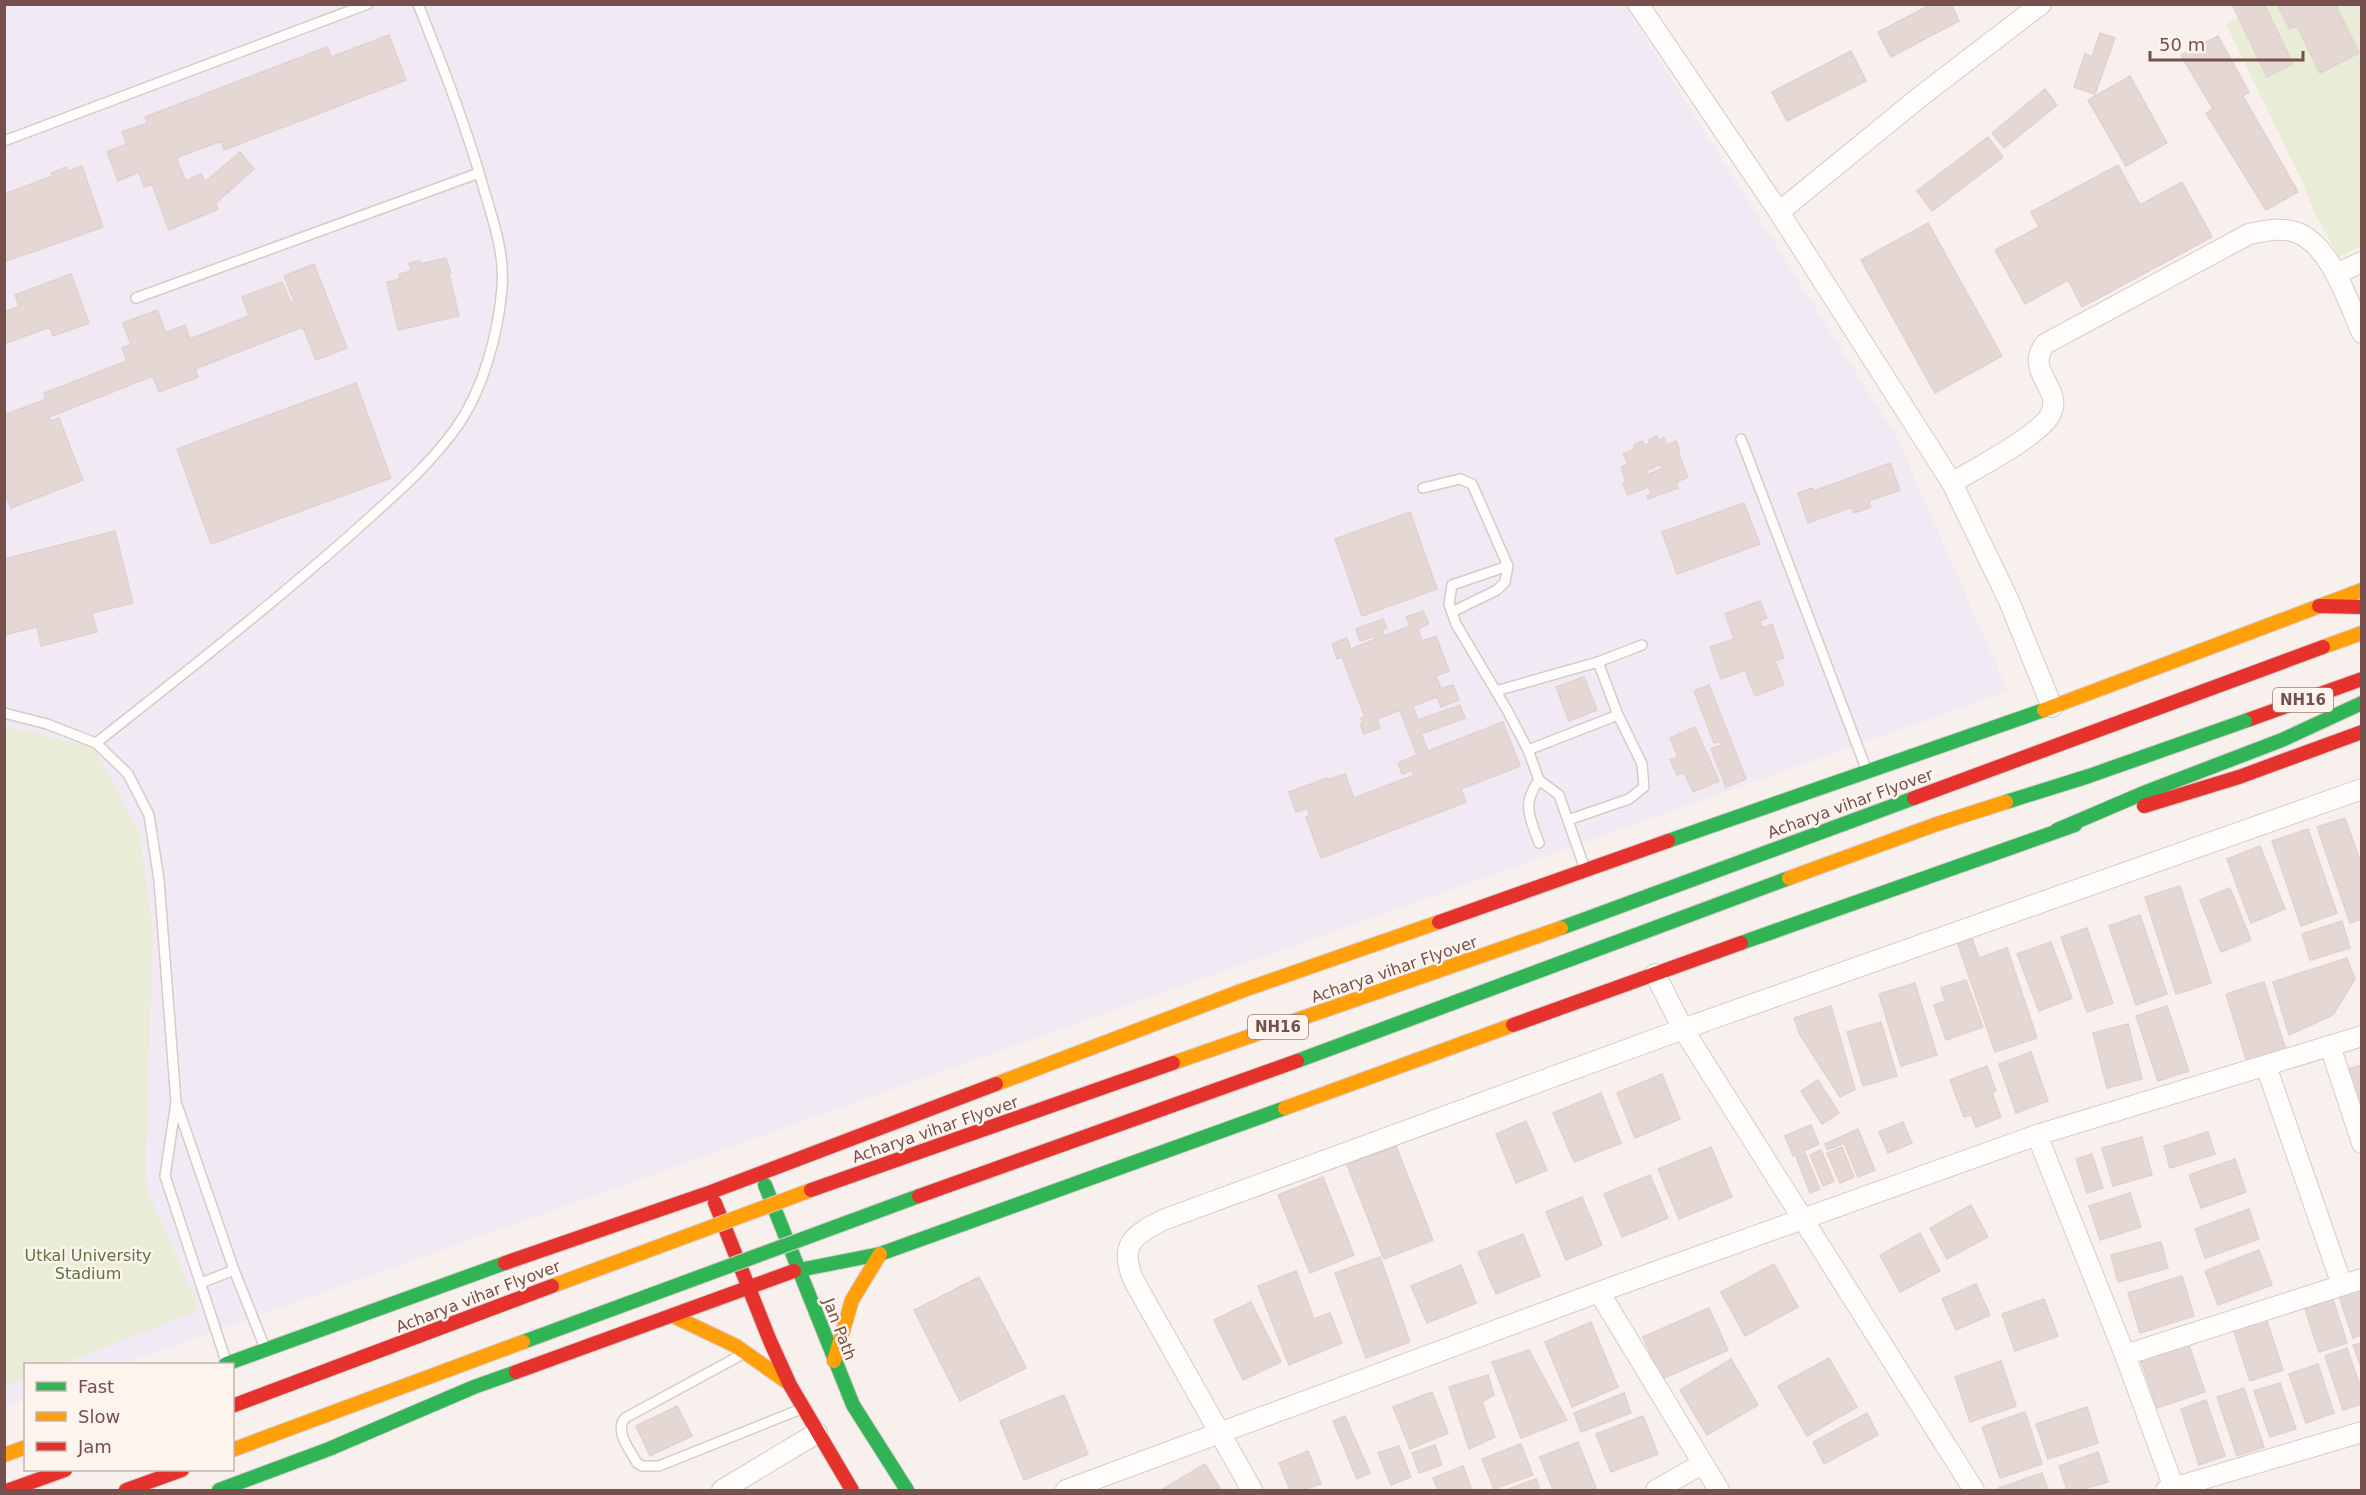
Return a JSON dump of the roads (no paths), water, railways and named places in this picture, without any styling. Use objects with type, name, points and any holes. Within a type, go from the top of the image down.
[{"type":"main road","points":[[229,1363],[415,1294],[711,1192],[760,1171],[1241,991],[2052,707],[2361,590]]},
{"type":"main road","points":[[2319,606],[2361,607]]},
{"type":"main road","name":"Acharya vihar Flyover","points":[[234,1405],[751,1211],[1580,921],[2361,633]]},
{"type":"main road","name":"NH16","points":[[234,1449],[888,1207],[1135,1120],[1937,824],[2089,776],[2361,679]]},
{"type":"main road","points":[[219,1491],[329,1449],[474,1387],[799,1269],[880,1254],[2057,830],[2146,792],[2329,721],[2361,703]]},
{"type":"main road","points":[[2057,830],[2179,797],[2361,732]]},
{"type":"main road","name":"Jan Path","points":[[760,1171],[853,1405],[907,1491]]},
{"type":"main road","points":[[711,1192],[770,1341],[790,1385],[852,1491]]},
{"type":"main road","points":[[834,1361],[852,1300],[880,1254]]},
{"type":"main road","points":[[673,1316],[736,1346],[790,1385]]},
{"type":"main road","points":[[4,1455],[24,1448]]},
{"type":"main road","points":[[9,1491],[61,1471]]},
{"type":"main road","points":[[126,1491],[179,1471]]},
{"type":"street","points":[[1638,4],[1779,212],[1952,483],[2009,602],[2052,707]]},
{"type":"street","points":[[1779,212],[1921,96],[2041,4]]},
{"type":"street","points":[[1952,483],[2044,424],[2051,414],[2054,403],[2037,360],[2045,344],[2249,234],[2271,230],[2295,232],[2313,242],[2336,274],[2361,333]]},
{"type":"street","points":[[2336,274],[2361,262]]},
{"type":"street","points":[[1252,1491],[1130,1273],[1127,1264],[1128,1248],[1138,1232],[1163,1220],[1683,1029],[2361,789]]},
{"type":"street","points":[[1654,974],[1683,1029],[1974,1491]]},
{"type":"street","points":[[1066,1491],[1599,1292],[2037,1135],[2361,1036]]},
{"type":"street","points":[[2330,1046],[2361,1143]]},
{"type":"street","points":[[2266,1066],[2343,1285]]},
{"type":"street","points":[[2037,1135],[2125,1355],[2170,1489],[2361,1432]]},
{"type":"street","points":[[2125,1355],[2361,1279]]},
{"type":"street","points":[[1599,1292],[1719,1491]]},
{"type":"street","points":[[722,1491],[817,1433]]},
{"type":"street","points":[[1656,1491],[1702,1464]]},
{"type":"lane","points":[[4,141],[368,4]]},
{"type":"lane","points":[[96,743],[294,585],[434,457],[457,427],[478,388],[494,337],[503,287],[499,239],[455,96],[418,4]]},
{"type":"lane","points":[[136,298],[479,173]]},
{"type":"lane","points":[[1741,439],[1867,772]]},
{"type":"lane","points":[[1423,488],[1460,479],[1472,484],[1508,566],[1505,582],[1497,590],[1452,612]]},
{"type":"lane","points":[[1508,566],[1452,585],[1449,603],[1456,624],[1528,750],[1539,780],[1559,795],[1586,871]]},
{"type":"lane","points":[[1496,691],[1598,662],[1642,645]]},
{"type":"lane","points":[[1568,820],[1629,799],[1644,787],[1642,764],[1618,715],[1598,662]]},
{"type":"lane","points":[[4,713],[47,724],[96,743],[128,774],[149,815],[159,880],[176,1102],[165,1176],[226,1363]]},
{"type":"lane","points":[[1528,750],[1618,715]]},
{"type":"lane","points":[[1539,780],[1528,800],[1528,812],[1539,843]]},
{"type":"lane","points":[[176,1102],[234,1270],[265,1349]]},
{"type":"lane","points":[[201,1283],[234,1270]]},
{"type":"lane","points":[[746,1353],[625,1418],[620,1423],[620,1430],[637,1463],[649,1467],[659,1466],[803,1408]]},
{"type":"park label","name":"Utkal University Stadium","points":[[88,1264]]}]
